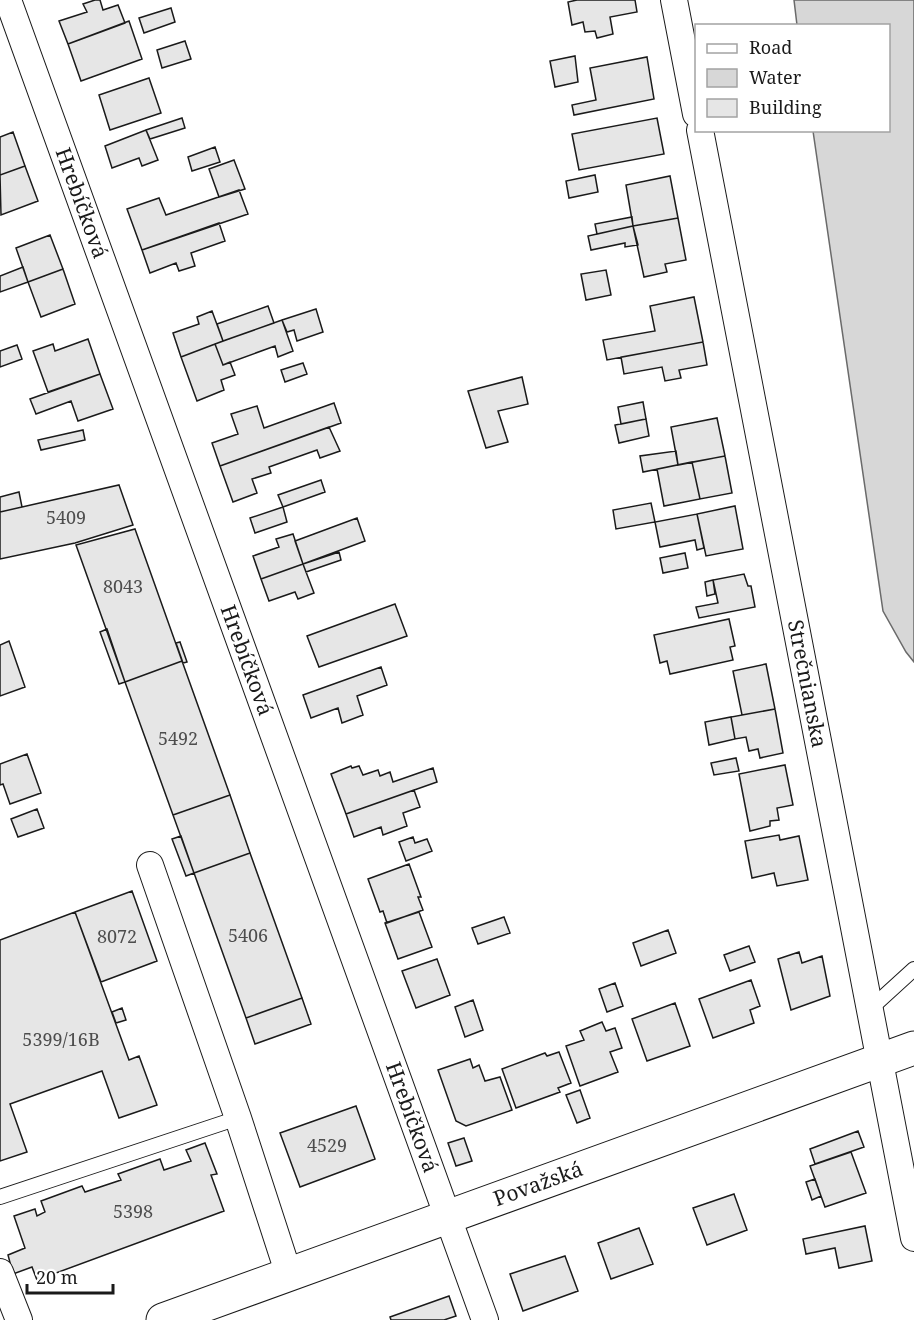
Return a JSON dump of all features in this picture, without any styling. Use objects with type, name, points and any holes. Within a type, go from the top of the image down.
[{"type":"main road","name":"Považská","points":[[163,1320],[914,1048]]},
{"type":"street","name":"Hrebíčková","points":[[8,0],[485,1320]]},
{"type":"street","points":[[675,0],[695,109]]},
{"type":"street","name":"Strečnianska","points":[[700,132],[914,1238]]},
{"type":"street","points":[[150,865],[238,1118],[289,1275]]},
{"type":"street","points":[[0,1272],[19,1320]]},
{"type":"lane","points":[[869,1010],[914,969]]},
{"type":"lane","points":[[0,1197],[238,1118]]},
{"type":"water","points":[[794,0],[914,0],[914,662],[883,611],[813,132],[890,132],[890,24],[797,24]]},
{"type":"building","points":[[100,0],[103,10],[118,5],[125,23],[68,44],[59,21],[87,12],[83,4]]},
{"type":"building","points":[[635,0],[637,12],[610,17],[613,34],[597,38],[595,31],[585,32],[583,22],[572,25],[568,2]]},
{"type":"building","points":[[171,8],[175,22],[144,33],[139,18]]},
{"type":"building","points":[[129,21],[142,59],[81,81],[68,44]]},
{"type":"building","points":[[185,41],[191,59],[162,68],[157,50]]},
{"type":"building","points":[[575,56],[578,82],[555,87],[550,61]]},
{"type":"building","points":[[647,57],[654,99],[574,115],[572,105],[596,100],[590,68]]},
{"type":"building","points":[[149,78],[161,113],[110,130],[99,95]]},
{"type":"building","points":[[182,118],[185,128],[150,139],[146,130]]},
{"type":"building","points":[[657,118],[664,154],[579,170],[572,134]]},
{"type":"building","points":[[146,130],[158,160],[142,166],[139,158],[112,168],[105,146]]},
{"type":"building","points":[[13,132],[25,166],[0,175],[0,137]]},
{"type":"building","points":[[215,147],[220,162],[192,171],[188,157]]},
{"type":"building","points":[[234,160],[245,189],[219,197],[209,169]]},
{"type":"building","points":[[25,166],[38,201],[1,215],[0,175]]},
{"type":"building","points":[[595,175],[598,192],[569,198],[566,181]]},
{"type":"building","points":[[670,176],[678,218],[633,226],[626,185]]},
{"type":"building","points":[[239,190],[248,214],[142,250],[127,209],[159,198],[166,215]]},
{"type":"building","points":[[632,217],[633,226],[597,234],[595,224]]},
{"type":"building","points":[[678,218],[686,260],[665,264],[667,272],[644,277],[633,226]]},
{"type":"building","points":[[219,223],[225,241],[191,253],[195,266],[179,271],[176,263],[150,273],[142,250]]},
{"type":"building","points":[[633,226],[638,245],[625,247],[625,243],[591,250],[588,236]]},
{"type":"building","points":[[50,235],[63,269],[28,282],[16,248]]},
{"type":"building","points":[[23,267],[28,282],[0,292],[0,276]]},
{"type":"building","points":[[63,269],[75,304],[41,317],[28,282]]},
{"type":"building","points":[[606,270],[611,295],[586,300],[581,274]]},
{"type":"building","points":[[694,297],[703,342],[607,360],[603,340],[655,331],[650,306]]},
{"type":"building","points":[[268,306],[274,323],[223,341],[217,324]]},
{"type":"building","points":[[316,309],[323,332],[297,341],[294,330],[287,332],[282,320]]},
{"type":"building","points":[[212,311],[223,341],[181,357],[173,333],[199,324],[197,317]]},
{"type":"building","points":[[282,320],[293,351],[278,357],[275,346],[223,365],[215,344]]},
{"type":"building","points":[[88,339],[100,374],[48,392],[33,351],[53,344],[55,351]]},
{"type":"building","points":[[703,342],[707,365],[679,370],[681,378],[665,381],[662,367],[624,374],[621,357]]},
{"type":"building","points":[[215,344],[223,365],[230,362],[235,375],[221,380],[224,390],[197,401],[181,357]]},
{"type":"building","points":[[17,345],[22,359],[0,367],[0,351]]},
{"type":"building","points":[[303,363],[307,374],[285,382],[281,370]]},
{"type":"building","points":[[100,374],[113,409],[78,421],[71,401],[36,414],[30,399]]},
{"type":"building","points":[[522,377],[528,404],[498,411],[508,442],[486,448],[468,391]]},
{"type":"building","points":[[643,402],[646,419],[621,424],[618,407]]},
{"type":"building","points":[[334,403],[341,423],[220,466],[212,443],[238,434],[231,414],[257,406],[264,428]]},
{"type":"building","points":[[717,418],[725,456],[678,465],[671,427]]},
{"type":"building","points":[[646,419],[649,436],[619,443],[615,425]]},
{"type":"building","points":[[329,427],[340,451],[320,458],[317,450],[269,467],[271,473],[252,479],[257,493],[233,502],[220,466]]},
{"type":"building","points":[[83,430],[85,440],[41,450],[38,440]]},
{"type":"building","points":[[676,451],[678,465],[643,472],[640,456]]},
{"type":"building","points":[[725,456],[732,493],[700,499],[692,462]]},
{"type":"building","points":[[692,462],[700,499],[664,506],[657,469]]},
{"type":"building","points":[[321,480],[325,492],[283,507],[278,495]]},
{"type":"building","points":[[119,485],[133,525],[75,543],[0,559],[0,512]]},
{"type":"building","points":[[19,492],[22,507],[0,512],[0,497]]},
{"type":"building","points":[[651,503],[655,522],[616,529],[613,510]]},
{"type":"building","points":[[735,506],[743,549],[706,556],[697,514]]},
{"type":"building","points":[[283,507],[287,522],[255,533],[250,518]]},
{"type":"building","points":[[697,514],[704,548],[697,550],[695,540],[660,547],[655,522]]},
{"type":"building","points":[[357,518],[365,541],[303,564],[295,541]]},
{"type":"building","points":[[135,529],[182,661],[125,682],[76,545]]},
{"type":"building","points":[[293,534],[303,564],[261,579],[253,556],[279,547],[276,539]]},
{"type":"building","points":[[339,552],[341,560],[306,572],[303,564]]},
{"type":"building","points":[[685,553],[688,568],[663,573],[660,558]]},
{"type":"building","points":[[303,564],[314,593],[298,599],[295,592],[269,601],[261,579]]},
{"type":"building","points":[[744,574],[748,586],[751,586],[755,607],[699,618],[696,607],[718,603],[713,580]]},
{"type":"building","points":[[713,580],[715,594],[707,596],[705,582]]},
{"type":"building","points":[[395,604],[407,636],[319,667],[307,636]]},
{"type":"building","points":[[729,619],[735,646],[730,647],[733,660],[670,674],[667,661],[660,663],[654,635]]},
{"type":"building","points":[[107,629],[125,682],[119,684],[100,632]]},
{"type":"building","points":[[9,641],[25,687],[0,696],[0,645]]},
{"type":"building","points":[[180,642],[187,662],[183,663],[176,643]]},
{"type":"building","points":[[182,661],[230,795],[173,815],[125,682]]},
{"type":"building","points":[[766,664],[775,709],[742,715],[733,671]]},
{"type":"building","points":[[381,667],[387,685],[357,696],[363,715],[342,723],[338,708],[311,718],[303,695]]},
{"type":"building","points":[[775,709],[783,753],[760,758],[758,749],[749,751],[746,737],[735,739],[731,717]]},
{"type":"building","points":[[731,717],[735,739],[709,745],[705,722]]},
{"type":"building","points":[[27,754],[41,793],[10,804],[3,784],[0,785],[0,764]]},
{"type":"building","points":[[736,758],[739,771],[714,775],[711,763]]},
{"type":"building","points":[[785,765],[793,805],[777,808],[779,820],[770,821],[770,826],[750,831],[739,774]]},
{"type":"building","points":[[351,766],[352,768],[359,766],[363,775],[378,770],[380,776],[390,772],[393,782],[433,768],[437,782],[346,814],[331,774]]},
{"type":"building","points":[[414,790],[420,807],[403,813],[407,826],[383,835],[381,827],[354,837],[346,814]]},
{"type":"building","points":[[230,795],[250,853],[194,873],[173,815]]},
{"type":"building","points":[[37,809],[44,828],[18,837],[11,819]]},
{"type":"building","points":[[779,835],[780,840],[799,836],[808,880],[777,886],[774,873],[752,878],[745,841]]},
{"type":"building","points":[[181,836],[194,873],[186,876],[172,839]]},
{"type":"building","points":[[413,837],[415,843],[427,839],[432,851],[406,861],[399,842]]},
{"type":"building","points":[[250,853],[302,998],[246,1018],[194,873]]},
{"type":"building","points":[[409,864],[421,897],[418,897],[423,910],[387,923],[383,911],[380,912],[368,879]]},
{"type":"building","points":[[132,891],[157,961],[101,982],[75,912]]},
{"type":"building","points":[[75,912],[129,1060],[139,1056],[157,1105],[119,1118],[102,1071],[10,1104],[27,1152],[0,1161],[0,940]]},
{"type":"building","points":[[419,912],[432,947],[398,959],[385,923]]},
{"type":"building","points":[[504,917],[510,933],[478,944],[472,928]]},
{"type":"building","points":[[668,930],[676,953],[641,966],[633,943]]},
{"type":"building","points":[[749,946],[755,962],[730,971],[724,955]]},
{"type":"building","points":[[799,952],[802,963],[822,956],[830,996],[791,1010],[778,959]]},
{"type":"building","points":[[437,959],[450,995],[416,1008],[402,971]]},
{"type":"building","points":[[751,980],[760,1006],[750,1010],[754,1023],[713,1038],[699,999]]},
{"type":"building","points":[[615,983],[623,1006],[607,1012],[599,989]]},
{"type":"building","points":[[302,998],[311,1024],[255,1044],[246,1018]]},
{"type":"building","points":[[473,1000],[483,1030],[465,1037],[455,1007]]},
{"type":"building","points":[[675,1003],[690,1046],[647,1061],[632,1019]]},
{"type":"building","points":[[122,1008],[126,1020],[116,1023],[112,1012]]},
{"type":"building","points":[[602,1022],[606,1031],[615,1028],[622,1048],[610,1052],[618,1072],[580,1086],[566,1046],[584,1040],[580,1031]]},
{"type":"building","points":[[559,1052],[571,1083],[558,1088],[560,1092],[516,1108],[502,1069],[545,1053],[547,1056]]},
{"type":"building","points":[[470,1059],[473,1068],[479,1065],[485,1081],[500,1077],[512,1110],[466,1126],[456,1121],[438,1070]]},
{"type":"building","points":[[580,1090],[590,1118],[577,1123],[566,1095]]},
{"type":"building","points":[[356,1106],[375,1159],[300,1187],[280,1133]]},
{"type":"building","points":[[858,1131],[864,1147],[815,1164],[810,1149]]},
{"type":"building","points":[[464,1138],[472,1161],[456,1166],[448,1143]]},
{"type":"building","points":[[205,1143],[217,1174],[211,1175],[224,1211],[37,1280],[32,1267],[13,1274],[8,1255],[25,1248],[14,1216],[35,1209],[37,1216],[45,1212],[41,1201],[82,1186],[85,1192],[121,1180],[118,1174],[160,1159],[164,1170],[191,1161],[186,1150]]},
{"type":"building","points":[[851,1152],[866,1193],[825,1207],[810,1166]]},
{"type":"building","points":[[815,1179],[821,1196],[812,1200],[806,1182]]},
{"type":"building","points":[[734,1194],[747,1230],[707,1245],[693,1208]]},
{"type":"building","points":[[865,1226],[872,1261],[839,1268],[835,1248],[806,1254],[803,1239]]},
{"type":"building","points":[[639,1228],[653,1264],[611,1279],[598,1243]]},
{"type":"building","points":[[565,1256],[578,1291],[523,1311],[510,1274]]},
{"type":"building","points":[[449,1296],[456,1316],[444,1320],[391,1320],[390,1317]]}]
